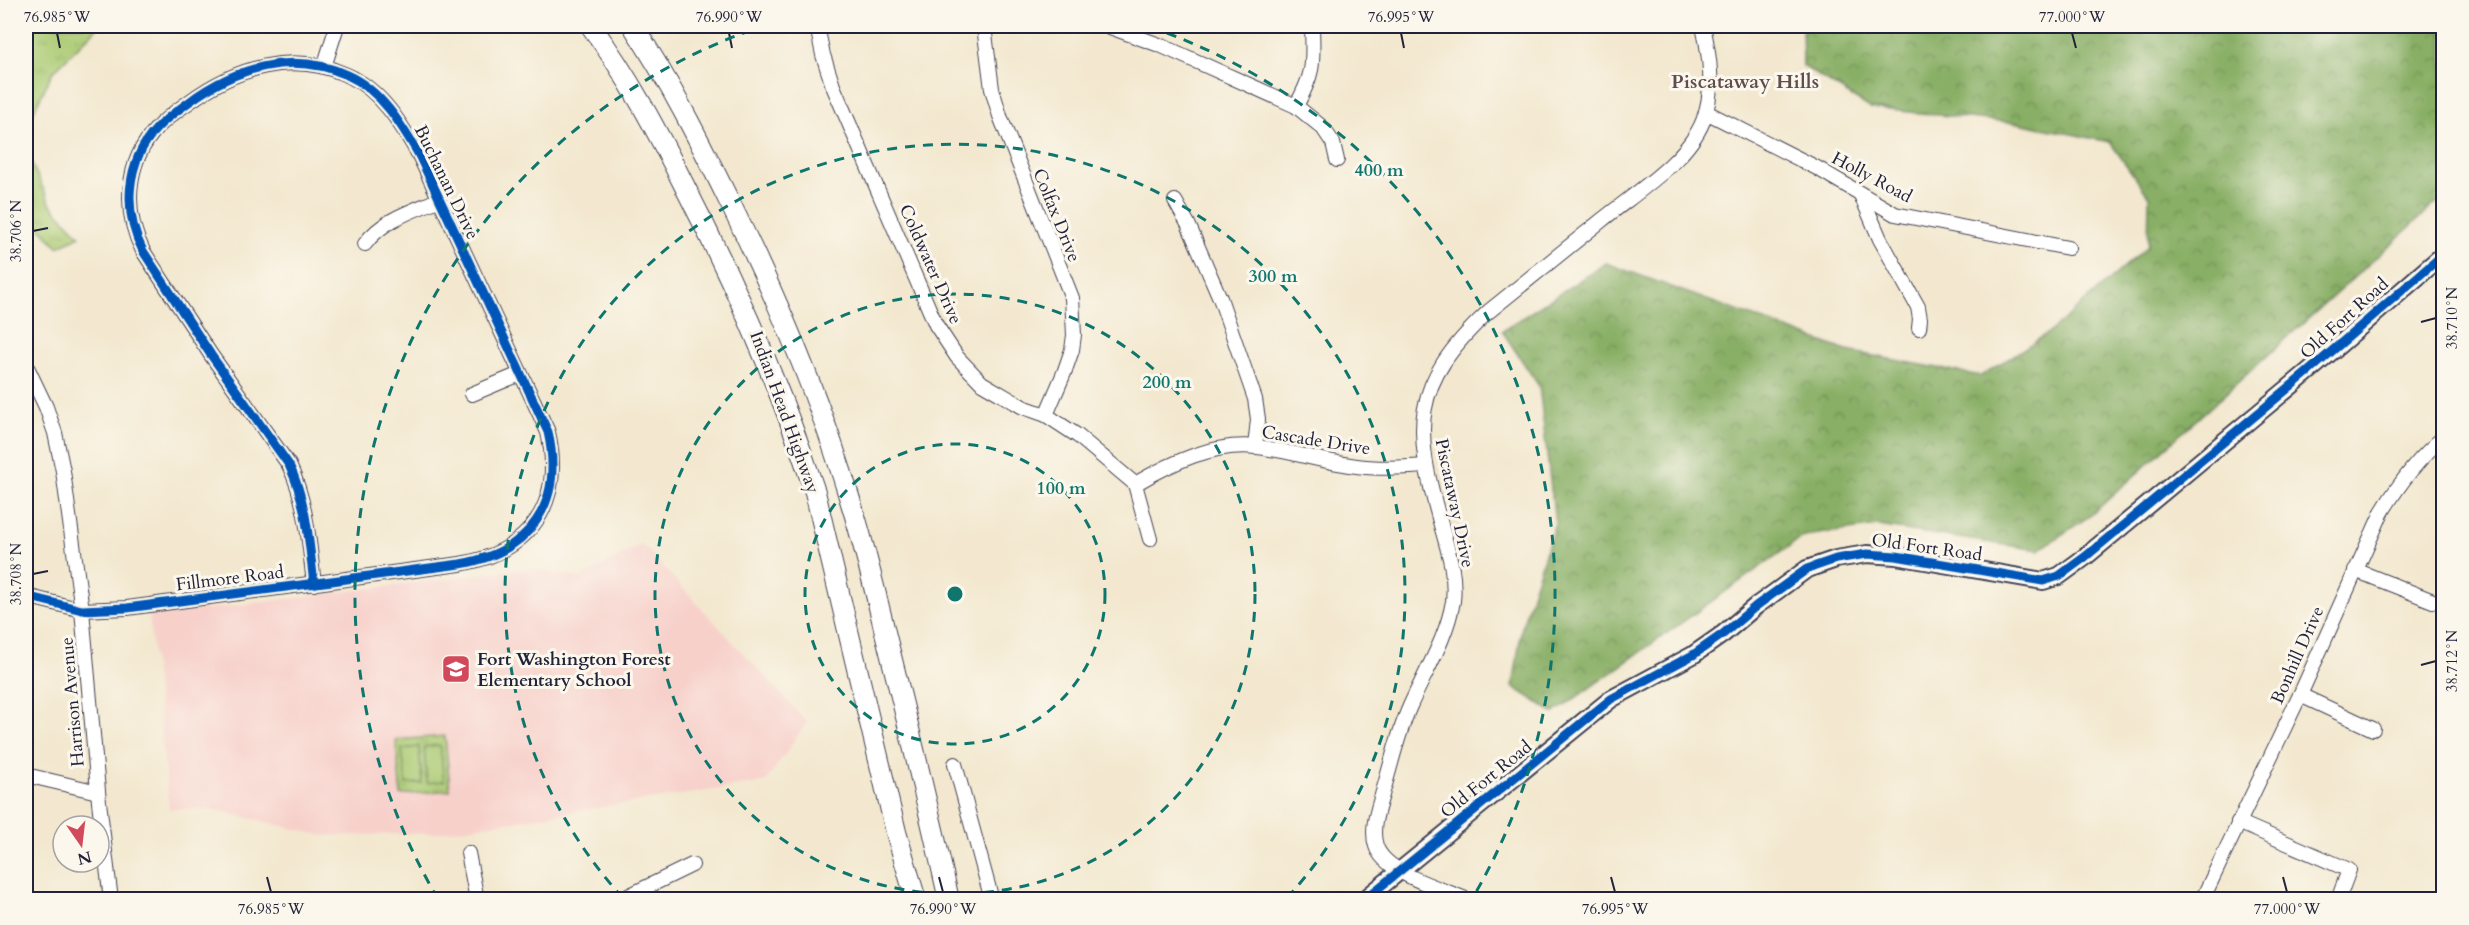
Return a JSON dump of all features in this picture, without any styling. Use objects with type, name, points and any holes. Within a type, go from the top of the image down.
[{"type":"highway","name":"Indian Head Highway","points":[[591,26],[644,107],[694,205],[747,312],[797,437],[815,492],[896,832],[916,900]]},
{"type":"highway","name":"Indian Head Highway","points":[[633,26],[663,71],[689,121],[750,244],[807,371],[860,534],[923,785],[949,900]]},
{"type":"main road","name":"Old Fort Road","points":[[1364,900],[1398,870],[1611,699],[1700,650],[1807,569],[1836,559],[1867,554],[1896,556],[2043,581],[2059,576],[2309,371],[2444,254]]},
{"type":"street","points":[[324,67],[337,26]]},
{"type":"street","name":"Coldwater Drive","points":[[817,26],[833,86],[936,326],[957,357],[982,383],[1002,396],[1046,415],[1091,446],[1135,484]]},
{"type":"street","name":"Colfax Drive","points":[[984,26],[992,89],[1000,116],[1072,298],[1074,336],[1071,350],[1046,415]]},
{"type":"street","points":[[1107,26],[1181,54],[1296,106],[1323,128],[1333,143],[1337,160]]},
{"type":"street","points":[[1296,106],[1311,76],[1314,60],[1312,26]]},
{"type":"street","name":"Piscataway Drive","points":[[1398,870],[1385,861],[1378,851],[1374,833],[1376,816],[1400,732],[1443,634],[1453,599],[1451,556],[1425,466],[1422,426],[1427,395],[1448,354],[1463,335],[1677,157],[1692,141],[1706,112],[1711,73],[1703,26]]},
{"type":"street","name":"Buchanan Drive","points":[[314,584],[303,503],[298,484],[289,465],[212,355],[144,251],[136,237],[129,197],[134,168],[142,147],[156,128],[201,93],[235,74],[292,63],[324,67],[348,75],[366,87],[397,117],[419,155],[438,200],[544,422],[553,451],[552,484],[547,500],[525,536],[510,548],[477,561],[440,568]]},
{"type":"street","name":"Holly Road","points":[[1706,112],[1817,168],[1895,214],[2068,248]]},
{"type":"street","points":[[1861,195],[1880,239],[1918,307],[1919,328]]},
{"type":"street","points":[[365,244],[376,230],[388,222],[438,200]]},
{"type":"street","points":[[1175,201],[1188,224],[1220,298],[1255,399],[1258,419],[1255,447]]},
{"type":"street","name":"Harrison Avenue","points":[[26,365],[46,407],[55,433],[69,510],[82,610],[98,792],[111,900]]},
{"type":"street","points":[[472,394],[520,374]]},
{"type":"street","name":"Bonhill Drive","points":[[2202,900],[2300,695],[2382,512],[2396,489],[2425,454],[2444,438]]},
{"type":"street","name":"Cascade Drive","points":[[1135,484],[1168,465],[1188,458],[1219,450],[1255,447],[1365,467],[1425,466]]},
{"type":"street","points":[[1135,484],[1150,539]]},
{"type":"street","name":"Fillmore Road","points":[[26,596],[82,610],[127,608],[440,568]]},
{"type":"street","points":[[2355,570],[2433,601]]},
{"type":"street","points":[[2300,695],[2373,729]]},
{"type":"street","points":[[955,764],[992,900]]},
{"type":"street","points":[[26,776],[98,792]]},
{"type":"street","points":[[2238,822],[2349,870],[2338,900]]},
{"type":"street","points":[[468,853],[477,900]]},
{"type":"street","points":[[620,900],[692,865]]},
{"type":"street","points":[[1398,870],[1468,900]]},
{"type":"shaded area","name":"Fort Washington Forest Elementary School","points":[[642,544],[807,722],[766,782],[435,833],[324,836],[212,809],[169,809],[149,616],[530,568],[580,578]]},
{"type":"green space","points":[[26,26],[99,26],[52,73],[26,128]]},
{"type":"green space","points":[[1802,26],[2443,26],[2443,197],[2091,515],[2039,550],[1878,526],[1804,536],[1554,713],[1513,687],[1522,626],[1555,523],[1539,386],[1502,331],[1606,263],[1847,351],[1981,376],[2050,332],[2148,246],[2149,197],[2110,142],[2018,123],[1870,108],[1803,66]]},
{"type":"green space","points":[[26,152],[51,205],[80,236],[58,247],[26,213]]},
{"type":"green space","points":[[445,736],[450,790],[401,795],[396,740]]},
{"type":"green space","points":[[440,745],[444,781],[427,783],[424,747]]},
{"type":"green space","points":[[419,747],[422,783],[406,784],[402,749]]},
{"type":"cycle path","points":[[26,596],[82,610],[127,608],[460,564],[485,558],[506,548],[523,536],[537,520],[546,502],[551,481],[552,458],[548,432],[412,143],[389,109],[359,81],[326,68],[306,64],[285,64],[265,66],[225,80],[164,121],[146,141],[138,156],[133,172],[130,204],[132,220],[143,251],[211,355],[289,465],[304,508],[311,553],[312,569],[314,584]]},
{"type":"cycle path","points":[[1364,900],[1611,699],[1693,655],[1807,569],[1836,559],[1867,554],[1896,556],[2043,581],[2059,576],[2309,371],[2444,254]]},
{"type":"place","name":"Fort Washington Forest Elementary School","points":[[456,669]]},
{"type":"district","name":"Piscataway Hills","points":[[1745,81]]}]
